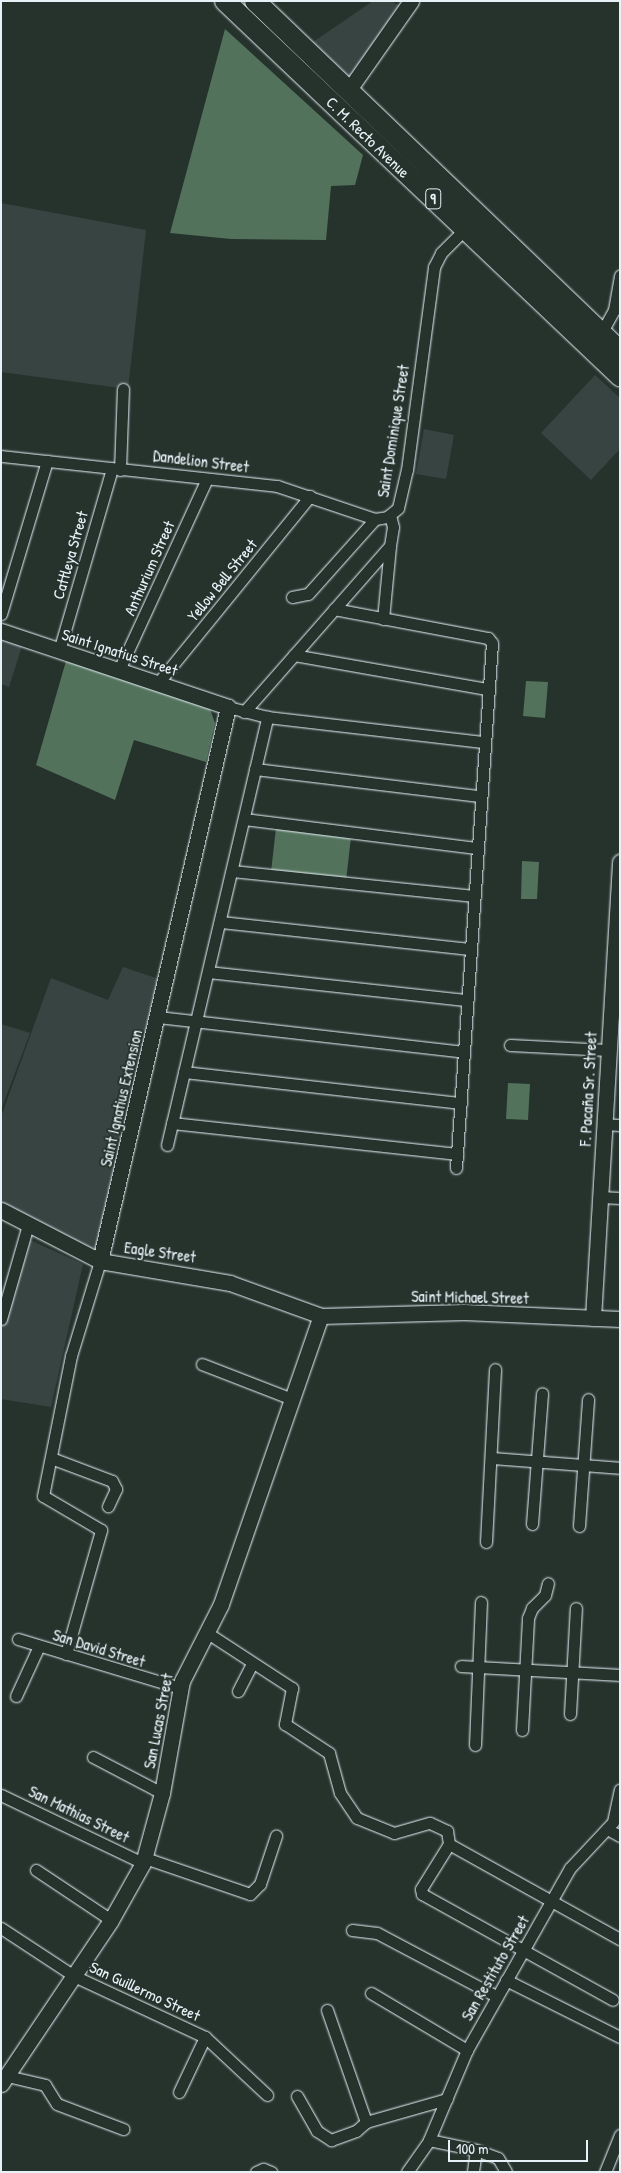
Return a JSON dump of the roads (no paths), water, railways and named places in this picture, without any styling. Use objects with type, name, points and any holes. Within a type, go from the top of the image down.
[{"type":"highway","name":"C. M. Recto Avenue","points":[[229,3],[247,22],[471,223],[595,341],[620,376]]},
{"type":"highway","name":"C. M. Recto Avenue","points":[[258,4],[348,91],[471,223]]},
{"type":"highway","points":[[247,22],[258,4]]},
{"type":"highway","name":"C. M. Recto Avenue","points":[[595,341],[620,352]]},
{"type":"street","points":[[348,91],[411,1]]},
{"type":"street","name":"Saint Dominique Street","points":[[383,619],[390,546],[394,527],[390,515],[399,504],[407,470],[434,267],[440,253],[471,223]]},
{"type":"street","points":[[595,341],[614,310],[620,276]]},
{"type":"street","name":"Cattleya Street","points":[[59,651],[116,469],[123,389]]},
{"type":"street","name":"Dandelion Street","points":[[1,456],[277,486],[374,519]]},
{"type":"street","points":[[1,614],[47,461]]},
{"type":"street","name":"Anthurium Street","points":[[119,670],[207,479]]},
{"type":"street","name":"Yellow Bell Street","points":[[158,683],[310,496]]},
{"type":"street","points":[[292,597],[308,594],[374,519],[390,515]]},
{"type":"street","points":[[244,712],[390,546]]},
{"type":"street","points":[[334,609],[488,638],[492,643],[472,896],[456,1168]]},
{"type":"street","name":"Saint Ignatius Street","points":[[1,631],[228,707]]},
{"type":"street","points":[[294,655],[487,689]]},
{"type":"street","points":[[228,707],[268,717],[483,742]]},
{"type":"street","name":"Saint Ignatius Extension","points":[[66,1654],[101,1530],[43,1496],[71,1356],[100,1261],[158,1017],[228,707]]},
{"type":"street","points":[[167,1145],[232,871],[254,769],[268,717]]},
{"type":"street","points":[[254,769],[479,796]]},
{"type":"street","points":[[244,819],[476,848]]},
{"type":"street","name":"F. Pacaña Sr. Street","points":[[593,1318],[604,1124],[612,1047],[620,862]]},
{"type":"street","points":[[232,871],[472,896]]},
{"type":"street","points":[[220,922],[470,949]]},
{"type":"street","points":[[208,972],[467,1000]]},
{"type":"street","points":[[158,1017],[464,1052]]},
{"type":"street","points":[[510,1046],[612,1047]]},
{"type":"street","points":[[184,1072],[460,1103]]},
{"type":"street","points":[[172,1123],[458,1154]]},
{"type":"street","points":[[604,1124],[620,1124]]},
{"type":"street","points":[[600,1197],[620,1198]]},
{"type":"street","name":"Eagle Street","points":[[1,1210],[100,1261],[230,1282],[321,1316]]},
{"type":"street","points":[[1,1319],[28,1225]]},
{"type":"street","name":"Saint Michael Street","points":[[321,1316],[464,1312],[620,1319]]},
{"type":"street","name":"San Lucas Street","points":[[4,2080],[111,1920],[144,1860],[162,1793],[180,1688],[221,1604],[256,1512],[321,1316]]},
{"type":"street","points":[[202,1364],[292,1399]]},
{"type":"street","points":[[486,1542],[495,1369]]},
{"type":"street","points":[[532,1524],[542,1393]]},
{"type":"street","points":[[579,1526],[588,1399]]},
{"type":"street","points":[[51,1458],[112,1481],[116,1489],[108,1506]]},
{"type":"street","points":[[491,1458],[620,1468]]},
{"type":"street","points":[[522,1730],[529,1612],[545,1596],[548,1583]]},
{"type":"street","points":[[475,1745],[480,1667],[481,1602]]},
{"type":"street","points":[[570,1714],[576,1608]]},
{"type":"street","points":[[206,1632],[292,1689],[285,1724],[328,1753],[340,1793],[355,1817],[394,1833],[432,1824],[447,1831],[449,1844],[421,1889],[422,1894],[613,2000]]},
{"type":"street","name":"San David Street","points":[[18,1640],[180,1688]]},
{"type":"street","points":[[16,1696],[38,1646]]},
{"type":"street","points":[[238,1692],[252,1663]]},
{"type":"street","points":[[461,1666],[620,1675]]},
{"type":"street","points":[[93,1757],[162,1793]]},
{"type":"street","name":"San Restituto Street","points":[[408,2172],[429,2140],[467,2050],[496,1996],[576,1859],[607,1829],[616,1816],[620,1790]]},
{"type":"street","name":"San Mathias Street","points":[[1,1795],[144,1860],[250,1894],[260,1884],[276,1836]]},
{"type":"street","points":[[607,1829],[620,1836]]},
{"type":"street","points":[[449,1844],[552,1903],[620,1939]]},
{"type":"street","points":[[36,1870],[111,1920]]},
{"type":"street","name":"San Guillermo Street","points":[[1,1928],[74,1976],[205,2037],[267,2095]]},
{"type":"street","points":[[352,1930],[377,1933],[496,1996]]},
{"type":"street","points":[[506,1980],[620,2037]]},
{"type":"street","points":[[371,1993],[467,2050]]},
{"type":"street","points":[[327,2010],[366,2122]]},
{"type":"street","points":[[179,2092],[205,2037]]},
{"type":"street","points":[[4,2080],[45,2085],[57,2104],[122,2129]]},
{"type":"street","points":[[297,2096],[318,2131],[330,2140],[356,2131],[366,2122],[447,2099]]},
{"type":"street","points":[[605,2172],[620,2135]]},
{"type":"street","points":[[429,2140],[476,2150],[498,2158],[506,2172]]},
{"type":"street","points":[[473,2172],[476,2150]]},
{"type":"street","points":[[256,2172],[263,2168],[271,2172]]}]
